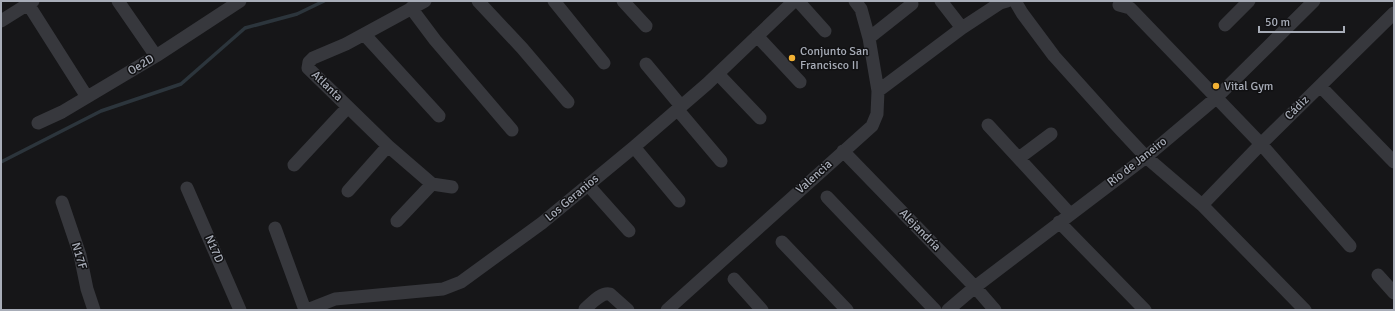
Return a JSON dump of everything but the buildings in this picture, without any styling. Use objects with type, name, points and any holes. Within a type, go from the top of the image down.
[{"type":"street","points":[[118,1],[156,56]]},
{"type":"street","name":"Oe2D","points":[[38,123],[87,98],[156,56],[240,1]]},
{"type":"street","name":"Atlanta","points":[[425,1],[346,44],[313,58],[308,65],[311,72],[388,146],[432,184]]},
{"type":"street","points":[[478,1],[522,48],[568,102]]},
{"type":"street","points":[[554,1],[604,63]]},
{"type":"street","points":[[623,1],[646,26]]},
{"type":"street","name":"Los Geranios","points":[[306,310],[337,304],[443,289],[461,282],[542,223],[634,147],[718,74],[794,1]]},
{"type":"street","points":[[798,1],[825,31]]},
{"type":"street","points":[[941,1],[962,28]]},
{"type":"street","points":[[1225,25],[1249,1]]},
{"type":"street","name":"Río de Janeiro","points":[[948,310],[975,287],[1059,222],[1146,157],[1216,98],[1314,1]]},
{"type":"street","points":[[1,21],[30,2],[87,98]]},
{"type":"street","points":[[878,91],[962,28],[1000,3],[1015,2],[1054,56],[1146,157],[1202,205],[1305,310]]},
{"type":"street","name":"Valencia","points":[[667,310],[872,126],[877,114],[878,91],[862,4]]},
{"type":"street","points":[[869,38],[912,4]]},
{"type":"street","points":[[1118,5],[1130,8],[1261,144],[1350,246]]},
{"type":"street","points":[[411,8],[435,40],[512,130]]},
{"type":"street","name":"Cádiz","points":[[1202,205],[1320,86],[1391,22]]},
{"type":"street","points":[[364,34],[439,116]]},
{"type":"street","points":[[757,36],[800,82]]},
{"type":"street","points":[[646,64],[721,161]]},
{"type":"street","points":[[718,74],[760,118]]},
{"type":"street","points":[[1320,86],[1394,162]]},
{"type":"street","points":[[294,165],[348,107]]},
{"type":"street","points":[[988,125],[1070,214]]},
{"type":"street","points":[[1019,158],[1051,134]]},
{"type":"street","points":[[348,191],[388,146]]},
{"type":"street","points":[[634,147],[680,201]]},
{"type":"street","name":"Alejandría","points":[[843,151],[975,287],[995,310]]},
{"type":"street","points":[[397,221],[432,184],[452,187]]},
{"type":"street","points":[[588,185],[629,231]]},
{"type":"street","name":"N17D","points":[[187,188],[240,310]]},
{"type":"street","points":[[827,197],[935,310]]},
{"type":"street","name":"N17F","points":[[62,202],[80,255],[87,289],[94,310]]},
{"type":"street","points":[[1059,222],[1145,310]]},
{"type":"street","points":[[275,228],[306,310]]},
{"type":"street","points":[[782,242],[847,310]]},
{"type":"street","points":[[1378,275],[1394,293]]},
{"type":"street","points":[[734,279],[762,310]]},
{"type":"street","points":[[585,309],[602,294],[606,293],[610,294],[627,310]]},
{"type":"waterway","points":[[1,162],[101,111],[181,84],[245,28],[297,14],[324,1]]},
{"type":"place","name":"Conjunto San Francisco II","points":[[792,58]]},
{"type":"place","name":"Vital Gym","points":[[1216,86]]}]
